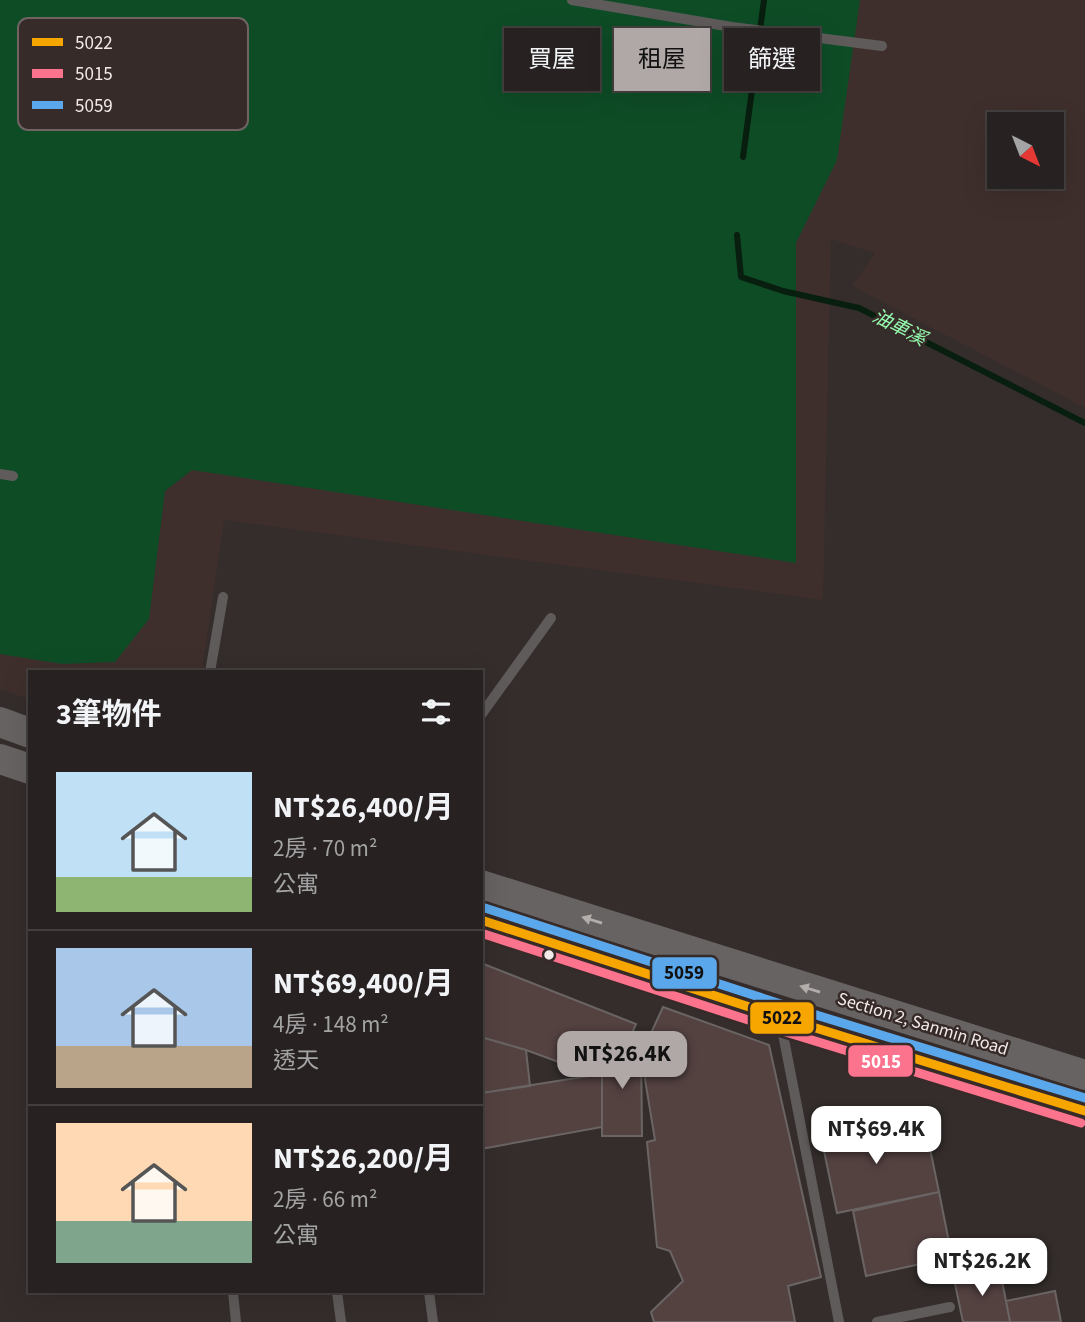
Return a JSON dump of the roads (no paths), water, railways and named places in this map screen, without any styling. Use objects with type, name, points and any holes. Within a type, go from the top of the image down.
[{"type":"main road","points":[[0,722],[28,732]]},
{"type":"main road","points":[[0,759],[28,768]]},
{"type":"main road","name":"Section 2, Sanmin Road","points":[[483,887],[1085,1075]]},
{"type":"main road","name":"Section 2, Sanmin Road","points":[[483,921],[780,1017],[1085,1111]]},
{"type":"lane","points":[[572,0],[732,27],[882,46]]},
{"type":"lane","points":[[0,474],[13,476]]},
{"type":"lane","points":[[210,670],[223,597]]},
{"type":"lane","points":[[483,712],[551,618]]},
{"type":"lane","points":[[780,1017],[839,1322]]},
{"type":"lane","points":[[233,1293],[236,1322]]},
{"type":"lane","points":[[337,1293],[341,1322]]},
{"type":"lane","points":[[429,1293],[433,1322]]},
{"type":"lane","points":[[877,1322],[950,1307]]},
{"type":"waterway","name":"油車溪","points":[[743,157],[764,0]]},
{"type":"waterway","name":"油車溪","points":[[737,235],[741,277],[783,291],[859,308],[1085,423]]}]
